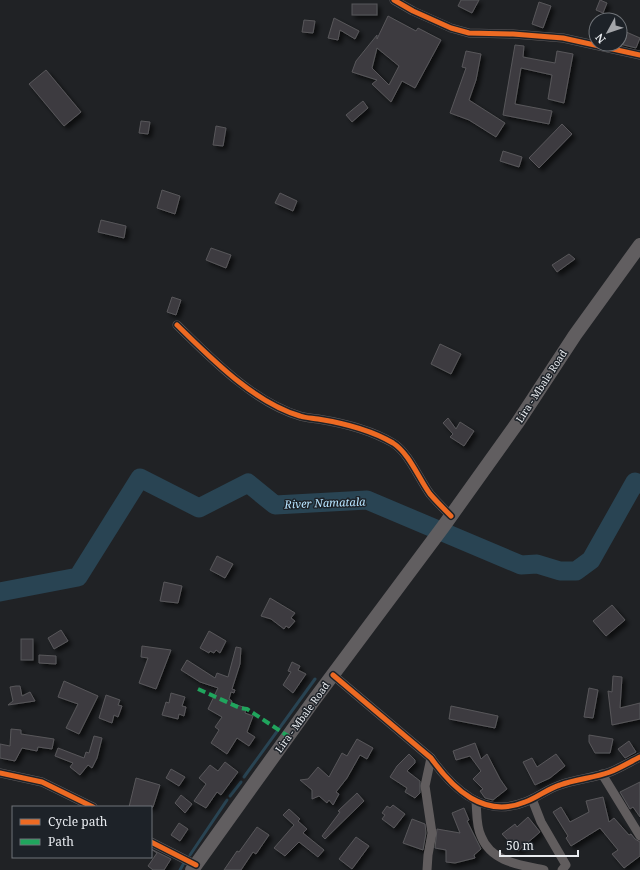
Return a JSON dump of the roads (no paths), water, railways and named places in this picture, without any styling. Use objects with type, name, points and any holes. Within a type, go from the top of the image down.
[{"type":"main road","name":"Lira - Mbale Road","points":[[194,868],[333,674],[447,522],[518,422],[575,335],[640,245]]},
{"type":"street","points":[[394,0],[413,11],[451,28],[469,33],[513,34],[563,38],[640,55]]},
{"type":"street","points":[[177,325],[213,360],[256,394],[276,406],[301,417],[340,423],[373,433],[394,444],[410,462],[447,522]]},
{"type":"street","points":[[333,674],[432,758],[444,776],[458,790],[476,801],[494,807],[516,806],[558,785],[609,773],[640,757]]},
{"type":"street","points":[[427,870],[432,833],[425,786],[432,758]]},
{"type":"street","points":[[0,773],[42,782],[91,806]]},
{"type":"street","points":[[602,774],[640,836]]},
{"type":"street","points":[[532,799],[541,822],[566,865],[562,870]]},
{"type":"street","points":[[476,801],[480,835],[491,852],[513,864],[544,870]]},
{"type":"street","points":[[152,843],[194,868]]},
{"type":"waterway","name":"River Namatala","points":[[0,592],[78,577],[140,478],[199,508],[248,483],[275,505],[367,500],[521,565],[537,564],[560,571],[576,571],[591,560],[635,482],[640,484]]},
{"type":"waterway","points":[[244,777],[315,679]]},
{"type":"waterway","points":[[230,796],[241,782]]},
{"type":"waterway","points":[[190,855],[227,800]]},
{"type":"waterway","points":[[180,870],[184,863]]}]
